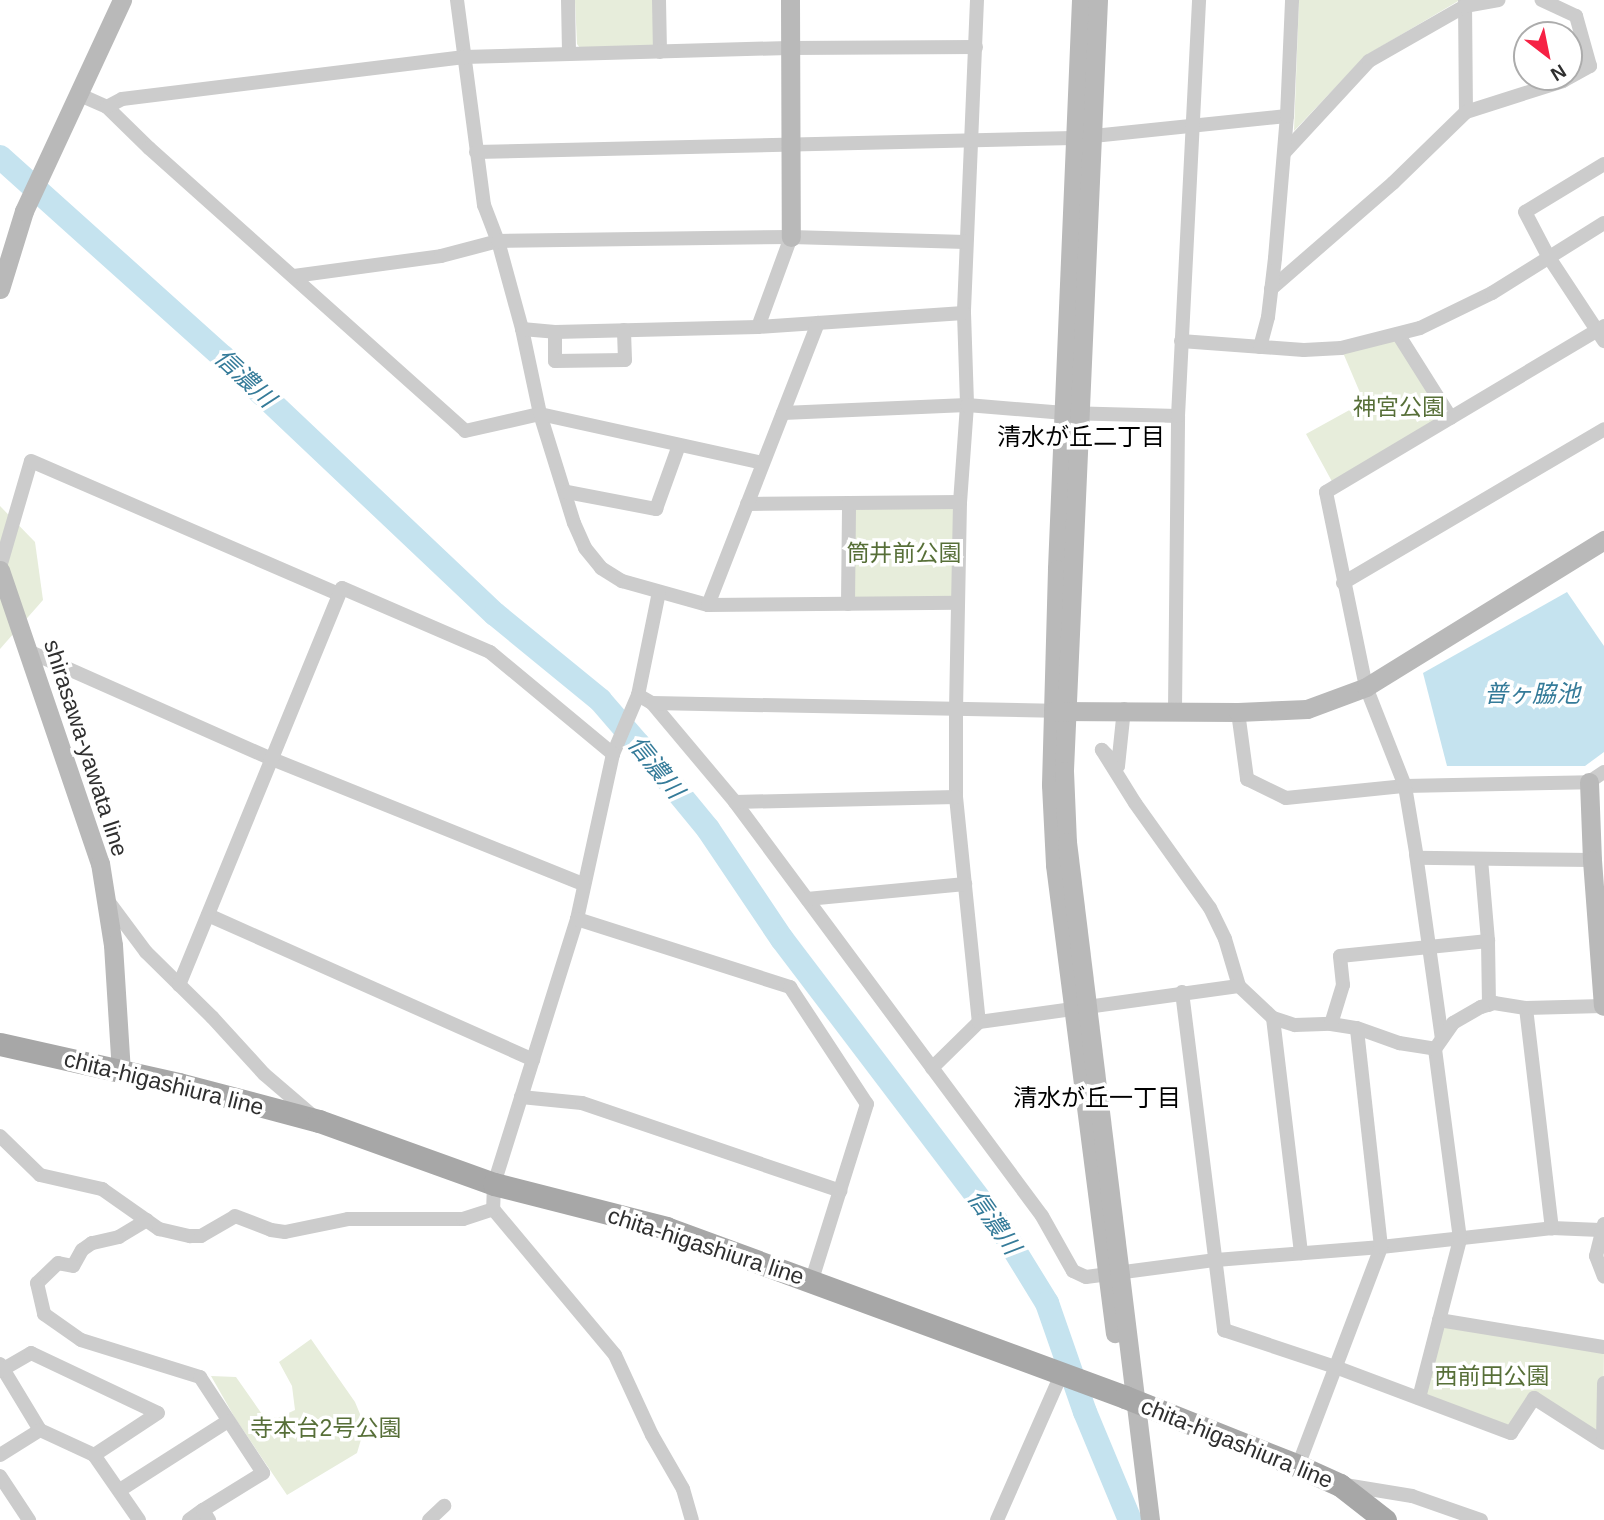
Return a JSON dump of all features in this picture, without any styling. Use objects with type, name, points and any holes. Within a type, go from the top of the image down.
[{"type":"main road","name":"chita-higashiura line","points":[[0,1044],[121,1070],[318,1121],[494,1184],[666,1228],[1130,1399],[1298,1466],[1340,1485],[1385,1520]]},
{"type":"street","points":[[0,289],[24,211],[122,0]]},
{"type":"street","points":[[457,0],[484,205],[498,241],[523,329],[540,414],[585,548],[601,568],[622,581],[708,605],[958,603]]},
{"type":"street","points":[[568,0],[569,54]]},
{"type":"street","points":[[659,0],[660,52]]},
{"type":"street","points":[[758,327],[791,237],[790,0]]},
{"type":"street","points":[[977,0],[964,313],[967,405],[960,502],[956,797],[979,1022]]},
{"type":"street","points":[[1081,0],[1083,137],[1055,865],[1079,1006],[1130,1399],[1138,1433],[1150,1520]]},
{"type":"street","points":[[1083,137],[1098,0]]},
{"type":"street","points":[[1175,710],[1178,416],[1199,0]]},
{"type":"street","points":[[1261,347],[1268,317],[1284,153],[1292,0]]},
{"type":"street","points":[[1284,153],[1369,61],[1465,3],[1498,0]]},
{"type":"street","points":[[1271,289],[1393,183],[1466,111],[1563,81],[1590,66],[1576,16],[1541,0]]},
{"type":"street","points":[[1465,3],[1466,111]]},
{"type":"street","points":[[107,107],[122,99],[464,57],[789,48],[976,47]]},
{"type":"street","points":[[80,95],[107,107],[158,157],[465,431],[540,414],[762,463]]},
{"type":"street","points":[[476,152],[1083,137],[1287,116]]},
{"type":"street","points":[[1419,1398],[1460,1239],[1429,947],[1405,786],[1366,687],[1326,492],[1602,332],[1548,256],[1525,212],[1604,164]]},
{"type":"street","points":[[1181,341],[1304,350],[1341,348],[1420,328],[1492,293],[1604,223]]},
{"type":"street","points":[[294,276],[441,256],[498,241],[791,237],[966,242]]},
{"type":"street","points":[[523,329],[555,332],[758,327],[964,313]]},
{"type":"street","points":[[708,605],[818,323]]},
{"type":"street","points":[[555,332],[555,361],[625,360],[624,330]]},
{"type":"street","points":[[1398,334],[1451,418]]},
{"type":"street","points":[[783,413],[967,405],[1072,413],[1178,416]]},
{"type":"street","points":[[1343,583],[1604,429]]},
{"type":"street","points":[[567,492],[656,509],[679,444]]},
{"type":"street","points":[[0,569],[32,461],[339,594]]},
{"type":"street","points":[[747,504],[960,502]]},
{"type":"street","points":[[848,604],[849,503]]},
{"type":"street","points":[[635,701],[956,710],[1124,709],[1238,712],[1307,709],[1366,687],[1604,540]]},
{"type":"street","name":"shirasawa-yawata line","points":[[0,569],[100,863],[113,944],[121,1070]]},
{"type":"street","points":[[179,985],[342,588],[490,652],[613,754]]},
{"type":"street","points":[[659,592],[635,701],[613,754],[577,919],[494,1184],[493,1209],[615,1355],[652,1435],[683,1489],[692,1520]]},
{"type":"street","points":[[28,651],[272,759],[583,884]]},
{"type":"street","points":[[652,703],[735,802],[1042,1216],[1073,1271],[1086,1278],[1216,1260],[1381,1247],[1552,1228],[1602,1227],[1596,1256],[1604,1277]]},
{"type":"street","points":[[1124,709],[1118,766],[1102,750],[1135,803],[1210,908],[1225,939],[1239,986],[1273,1018],[1295,1025],[1331,1024],[1357,1028],[1399,1043],[1438,1044]]},
{"type":"street","points":[[1238,712],[1247,779],[1286,798],[1405,786],[1597,777],[1592,860],[1604,1007],[1526,1008],[1489,1005],[1453,1023],[1438,1044]]},
{"type":"street","points":[[735,802],[956,797]]},
{"type":"street","points":[[1416,854],[1417,858],[1592,860]]},
{"type":"street","points":[[1481,859],[1488,942],[1489,1005]]},
{"type":"street","points":[[807,899],[965,884]]},
{"type":"street","points":[[105,897],[146,952],[264,1074],[318,1121]]},
{"type":"street","points":[[208,915],[533,1060]]},
{"type":"street","points":[[577,919],[790,987],[867,1104],[812,1280]]},
{"type":"street","points":[[1331,1024],[1343,985],[1340,956],[1488,942]]},
{"type":"street","points":[[932,1068],[979,1022],[1079,1006],[1239,986]]},
{"type":"street","points":[[1182,992],[1224,1330],[1338,1368],[1511,1433],[1534,1398],[1604,1443]]},
{"type":"street","points":[[1526,1008],[1552,1228]]},
{"type":"street","points":[[1273,1018],[1301,1254]]},
{"type":"street","points":[[1298,1466],[1338,1368],[1381,1247],[1357,1028]]},
{"type":"street","points":[[521,1097],[582,1103],[840,1191]]},
{"type":"street","points":[[0,1136],[40,1175],[102,1189],[123,1200],[133,1213],[172,1234],[201,1236],[235,1216],[271,1230],[285,1232],[348,1219],[463,1219],[493,1209]]},
{"type":"street","points":[[147,1220],[119,1237],[92,1243],[82,1250],[73,1266],[58,1263],[37,1283],[44,1314],[82,1340],[200,1377],[263,1473],[206,1515],[189,1520]]},
{"type":"street","points":[[1439,1320],[1604,1347]]},
{"type":"street","points":[[94,1455],[158,1413],[31,1353],[1,1368],[40,1430],[94,1455],[139,1520]]},
{"type":"street","points":[[997,1520],[1061,1375]]},
{"type":"street","points":[[1604,1383],[1604,1443]]},
{"type":"street","points":[[120,1490],[228,1421]]},
{"type":"street","points":[[0,1455],[40,1430]]},
{"type":"street","points":[[0,1476],[29,1520]]},
{"type":"street","points":[[1340,1485],[1412,1496],[1481,1520]]},
{"type":"street","points":[[429,1520],[444,1506]]},
{"type":"green space","points":[[575,0],[655,0],[657,41],[652,47],[580,48],[577,44]]},
{"type":"green space","points":[[1299,0],[1460,0],[1365,56],[1294,131]]},
{"type":"green space","name":"神宮公園","points":[[1398,334],[1451,418],[1335,487],[1306,434],[1364,402],[1341,348]]},
{"type":"green space","name":"筒井前公園","points":[[849,500],[960,502],[958,603],[847,601]]},
{"type":"green space","points":[[0,506],[35,542],[43,600],[0,649]]},
{"type":"green space","name":"西前田公園","points":[[1439,1320],[1604,1347],[1603,1442],[1534,1398],[1511,1433],[1419,1398]]},
{"type":"green space","name":"寺本台2号公園","points":[[311,1339],[355,1402],[365,1426],[357,1453],[287,1495],[235,1418],[211,1376],[236,1377],[264,1417],[278,1418],[295,1410],[292,1386],[279,1362]]},
{"type":"water","name":"普ヶ脇池","points":[[1567,592],[1604,646],[1604,752],[1585,766],[1447,766],[1423,673]]},
{"type":"waterway","name":"信濃川","points":[[0,157],[223,357],[495,614],[600,700],[639,745],[708,829],[782,939],[999,1225],[1047,1303],[1085,1412],[1130,1520]]},
{"type":"district","name":"清水が丘二丁目","points":[[1081,437]]},
{"type":"district","name":"清水が丘一丁目","points":[[1097,1098]]}]
